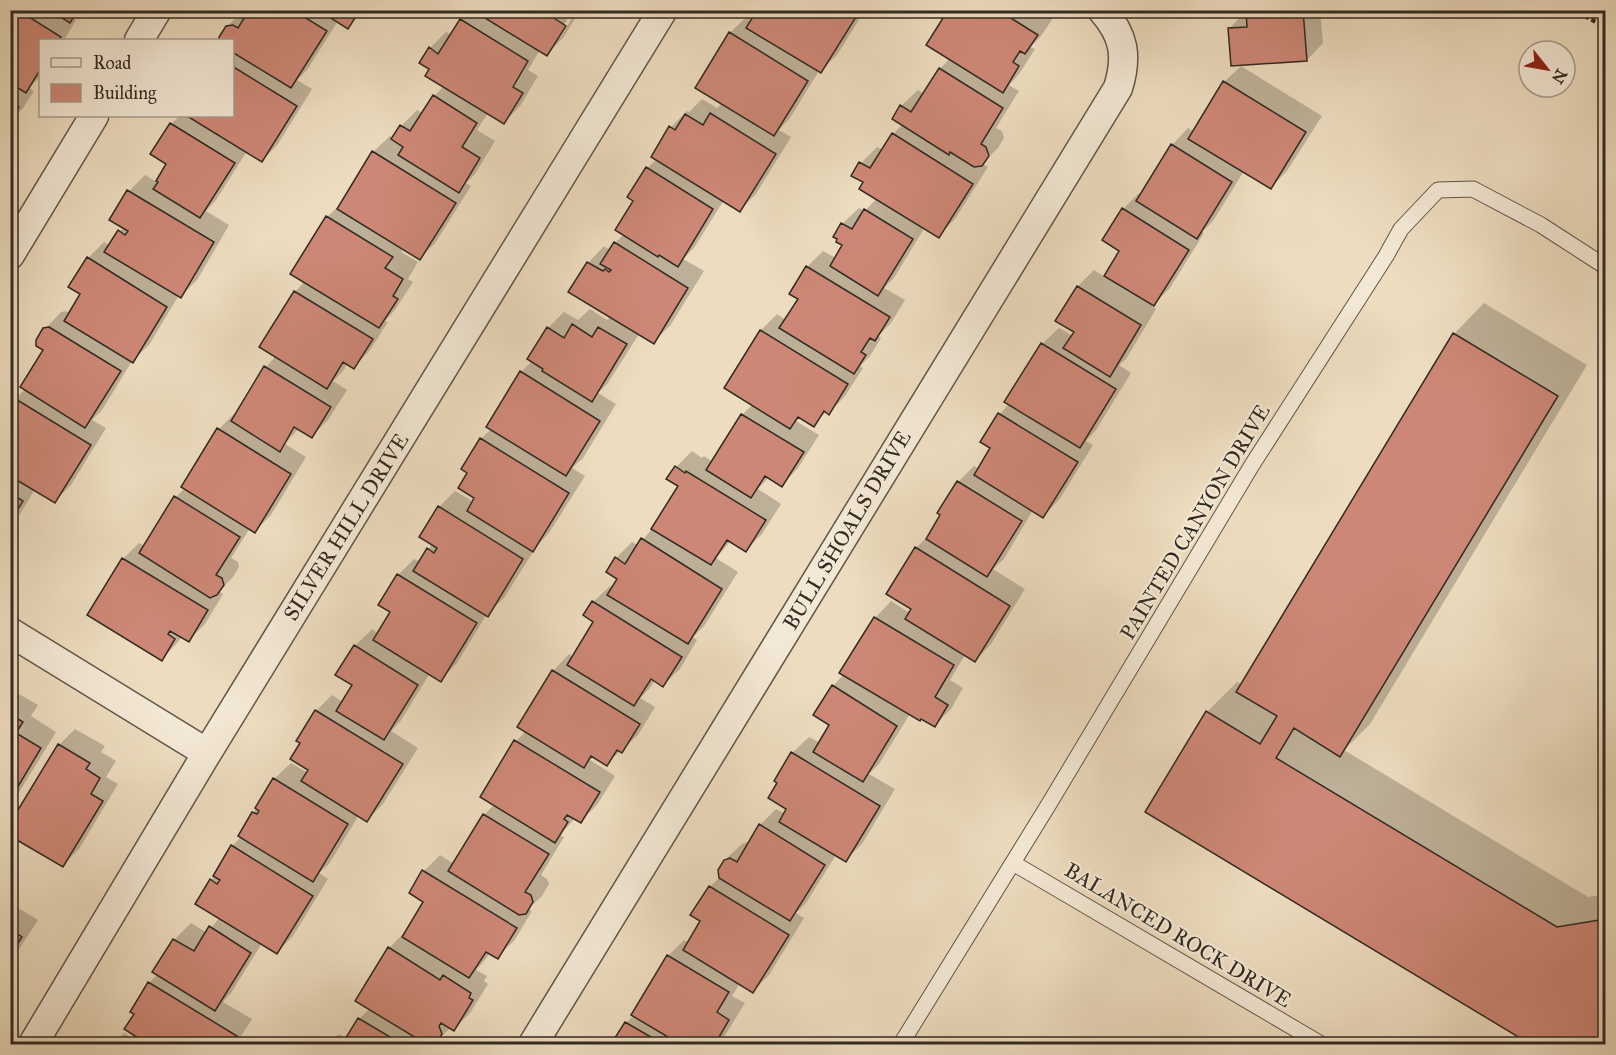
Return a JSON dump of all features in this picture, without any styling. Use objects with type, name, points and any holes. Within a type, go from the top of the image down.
[{"type":"street","points":[[140,39],[157,10]]},
{"type":"street","name":"SILVER HILL DRIVE","points":[[33,1044],[207,753],[663,10]]},
{"type":"street","name":"BULL SHOALS DRIVE","points":[[533,1044],[1118,88],[1123,71],[1124,53],[1120,37],[1102,10]]},
{"type":"street","points":[[10,255],[93,117]]},
{"type":"street","points":[[10,632],[207,753]]},
{"type":"lane","name":"PAINTED CANYON DRIVE","points":[[900,1044],[1013,863],[1252,465],[1401,229],[1438,190],[1473,189],[1541,225],[1605,267]]},
{"type":"lane","name":"BALANCED ROCK DRIVE","points":[[1013,863],[1322,1044]]},
{"type":"path","points":[[1580,10],[1588,18],[1605,27]]},
{"type":"building","points":[[10,10],[18,10],[61,37],[60,39],[39,39],[39,72],[26,93],[10,83]]},
{"type":"building","points":[[49,10],[78,10],[70,23]]},
{"type":"building","points":[[249,10],[293,10],[327,31],[291,88],[234,53],[234,39],[219,39],[226,26],[233,25],[238,28]]},
{"type":"building","points":[[318,10],[360,10],[348,29]]},
{"type":"building","points":[[472,10],[559,10],[554,18],[566,26],[547,56]]},
{"type":"building","points":[[757,10],[846,10],[856,17],[821,73],[746,28]]},
{"type":"building","points":[[948,10],[998,10],[1038,35],[1025,54],[1020,51],[1013,62],[1019,66],[1003,93],[926,45]]},
{"type":"building","points":[[1246,10],[1303,10],[1307,61],[1231,66],[1228,28],[1247,27]]},
{"type":"building","points":[[460,19],[528,61],[513,87],[523,93],[504,124],[425,76],[429,69],[419,63],[429,47],[438,54]]},
{"type":"building","points":[[729,32],[808,81],[774,136],[695,88]]},
{"type":"building","points":[[234,67],[297,106],[262,162],[189,117],[234,117]]},
{"type":"building","points":[[939,68],[1003,108],[981,144],[986,147],[989,156],[982,166],[974,167],[950,152],[949,155],[892,119],[900,105],[911,112]]},
{"type":"building","points":[[1223,81],[1306,132],[1271,189],[1188,139]]},
{"type":"building","points":[[433,95],[477,123],[462,147],[480,158],[459,193],[398,155],[403,147],[391,139],[400,125],[410,131]]},
{"type":"building","points":[[10,102],[19,107],[10,121]]},
{"type":"building","points":[[710,113],[776,154],[740,212],[651,157],[669,126],[675,130],[685,114],[703,125]]},
{"type":"building","points":[[170,123],[235,163],[200,218],[153,189],[166,164],[150,154]]},
{"type":"building","points":[[892,133],[973,184],[939,238],[859,189],[863,182],[851,176],[859,162],[870,168]]},
{"type":"building","points":[[1171,144],[1232,182],[1197,239],[1136,201]]},
{"type":"building","points":[[372,151],[456,203],[420,260],[337,209]]},
{"type":"building","points":[[646,167],[713,209],[678,267],[615,230],[633,201],[627,197]]},
{"type":"building","points":[[127,190],[214,242],[181,298],[104,252],[118,230],[125,235],[128,231],[109,220]]},
{"type":"building","points":[[1122,208],[1189,250],[1154,306],[1104,276],[1119,251],[1102,240]]},
{"type":"building","points":[[864,209],[913,239],[878,296],[830,266],[842,245],[833,237],[841,223],[852,229]]},
{"type":"building","points":[[326,216],[393,257],[385,268],[403,279],[393,296],[398,299],[379,328],[290,274]]},
{"type":"building","points":[[614,242],[688,288],[654,344],[568,292],[587,262],[603,271],[611,270],[600,264]]},
{"type":"building","points":[[87,257],[167,307],[133,363],[64,321],[80,294],[68,287]]},
{"type":"building","points":[[806,266],[890,317],[875,341],[870,338],[861,352],[866,355],[854,374],[779,328],[798,299],[789,294]]},
{"type":"building","points":[[1077,286],[1141,325],[1110,377],[1063,348],[1074,332],[1055,321]]},
{"type":"building","points":[[294,291],[373,339],[354,369],[343,362],[327,389],[259,347]]},
{"type":"building","points":[[572,324],[592,337],[598,327],[627,344],[592,402],[527,359],[547,327],[564,338]]},
{"type":"building","points":[[49,327],[121,371],[85,428],[20,387],[43,350],[36,346],[36,340],[43,328]]},
{"type":"building","points":[[760,330],[848,384],[829,415],[824,411],[814,427],[798,417],[790,429],[724,388]]},
{"type":"building","points":[[1453,333],[1558,396],[1340,757],[1294,728],[1276,758],[1557,927],[1606,919],[1606,1044],[1530,1044],[1145,812],[1206,711],[1260,744],[1277,716],[1236,692]]},
{"type":"building","points":[[1041,343],[1116,389],[1080,448],[1004,402]]},
{"type":"building","points":[[264,366],[331,407],[312,438],[294,427],[280,452],[231,421]]},
{"type":"building","points":[[520,371],[600,421],[566,476],[486,427]]},
{"type":"building","points":[[14,398],[91,445],[55,503],[10,476],[10,404]]},
{"type":"building","points":[[998,413],[1078,462],[1043,518],[974,475],[990,448],[980,442]]},
{"type":"building","points":[[741,414],[804,452],[782,487],[765,476],[751,498],[706,470]]},
{"type":"building","points":[[217,428],[291,474],[255,533],[181,487]]},
{"type":"building","points":[[480,438],[569,493],[533,552],[467,511],[474,498],[458,488],[467,473],[461,469]]},
{"type":"building","points":[[675,466],[766,520],[746,552],[727,540],[711,565],[651,529],[678,486],[666,479]]},
{"type":"building","points":[[957,481],[1022,521],[987,577],[926,539],[940,515],[937,513]]},
{"type":"building","points":[[10,493],[23,501],[10,522]]},
{"type":"building","points":[[174,496],[240,537],[216,575],[222,578],[224,585],[217,595],[210,598],[139,553]]},
{"type":"building","points":[[438,506],[523,559],[488,617],[413,571],[427,548],[434,553],[437,548],[419,537]]},
{"type":"building","points":[[641,538],[722,589],[688,644],[607,595],[617,579],[606,572],[615,557],[625,564]]},
{"type":"building","points":[[915,547],[1010,606],[975,662],[905,619],[911,609],[886,594]]},
{"type":"building","points":[[122,558],[208,610],[189,642],[170,631],[168,634],[175,639],[162,661],[87,615]]},
{"type":"building","points":[[397,574],[477,623],[441,682],[373,640],[390,612],[378,605]]},
{"type":"building","points":[[592,601],[682,657],[663,687],[651,679],[634,706],[567,665],[593,622],[583,615]]},
{"type":"building","points":[[874,617],[954,665],[935,697],[948,705],[935,727],[921,719],[920,721],[839,673]]},
{"type":"building","points":[[354,645],[418,685],[384,740],[336,711],[352,685],[335,675]]},
{"type":"building","points":[[552,670],[640,724],[622,753],[617,750],[607,766],[591,756],[584,768],[517,727]]},
{"type":"building","points":[[832,685],[897,726],[863,782],[813,752],[829,725],[813,715]]},
{"type":"building","points":[[315,710],[403,764],[367,822],[301,781],[308,770],[290,759],[300,743],[296,741]]},
{"type":"building","points":[[10,714],[23,722],[16,733],[41,748],[10,800]]},
{"type":"building","points":[[514,740],[600,792],[581,823],[567,815],[564,819],[568,822],[555,843],[480,797]]},
{"type":"building","points":[[58,744],[90,763],[86,769],[100,778],[91,794],[103,801],[63,867],[10,836],[10,823]]},
{"type":"building","points":[[791,752],[880,806],[846,862],[779,822],[786,809],[768,798],[777,783],[774,781]]},
{"type":"building","points":[[273,778],[348,824],[313,882],[238,836],[252,812],[257,814],[259,811],[255,808]]},
{"type":"building","points":[[483,814],[549,854],[525,892],[531,895],[533,902],[526,914],[519,915],[448,871]]},
{"type":"building","points":[[759,824],[825,865],[790,921],[719,878],[718,870],[724,860],[730,858],[737,862]]},
{"type":"building","points":[[231,845],[313,896],[277,954],[195,904],[210,879],[217,884],[220,880],[213,876]]},
{"type":"building","points":[[422,870],[517,928],[498,959],[486,952],[469,978],[402,937],[423,902],[409,893]]},
{"type":"building","points":[[709,886],[789,935],[753,993],[683,950],[700,921],[690,915]]},
{"type":"building","points":[[209,926],[251,953],[215,1011],[152,972],[173,939],[194,951]]},
{"type":"building","points":[[10,929],[22,937],[10,956]]},
{"type":"building","points":[[388,947],[440,980],[443,975],[471,993],[469,998],[473,1000],[454,1031],[441,1023],[439,1026],[442,1034],[436,1044],[426,1044],[355,1001]]},
{"type":"building","points":[[667,955],[729,992],[717,1012],[729,1020],[715,1044],[686,1044],[675,1038],[673,1040],[631,1015]]},
{"type":"building","points":[[148,982],[237,1036],[232,1044],[141,1044],[143,1041],[124,1029],[134,1014],[130,1012]]},
{"type":"building","points":[[358,1018],[402,1044],[342,1044]]},
{"type":"building","points":[[625,1022],[663,1044],[611,1044]]}]
